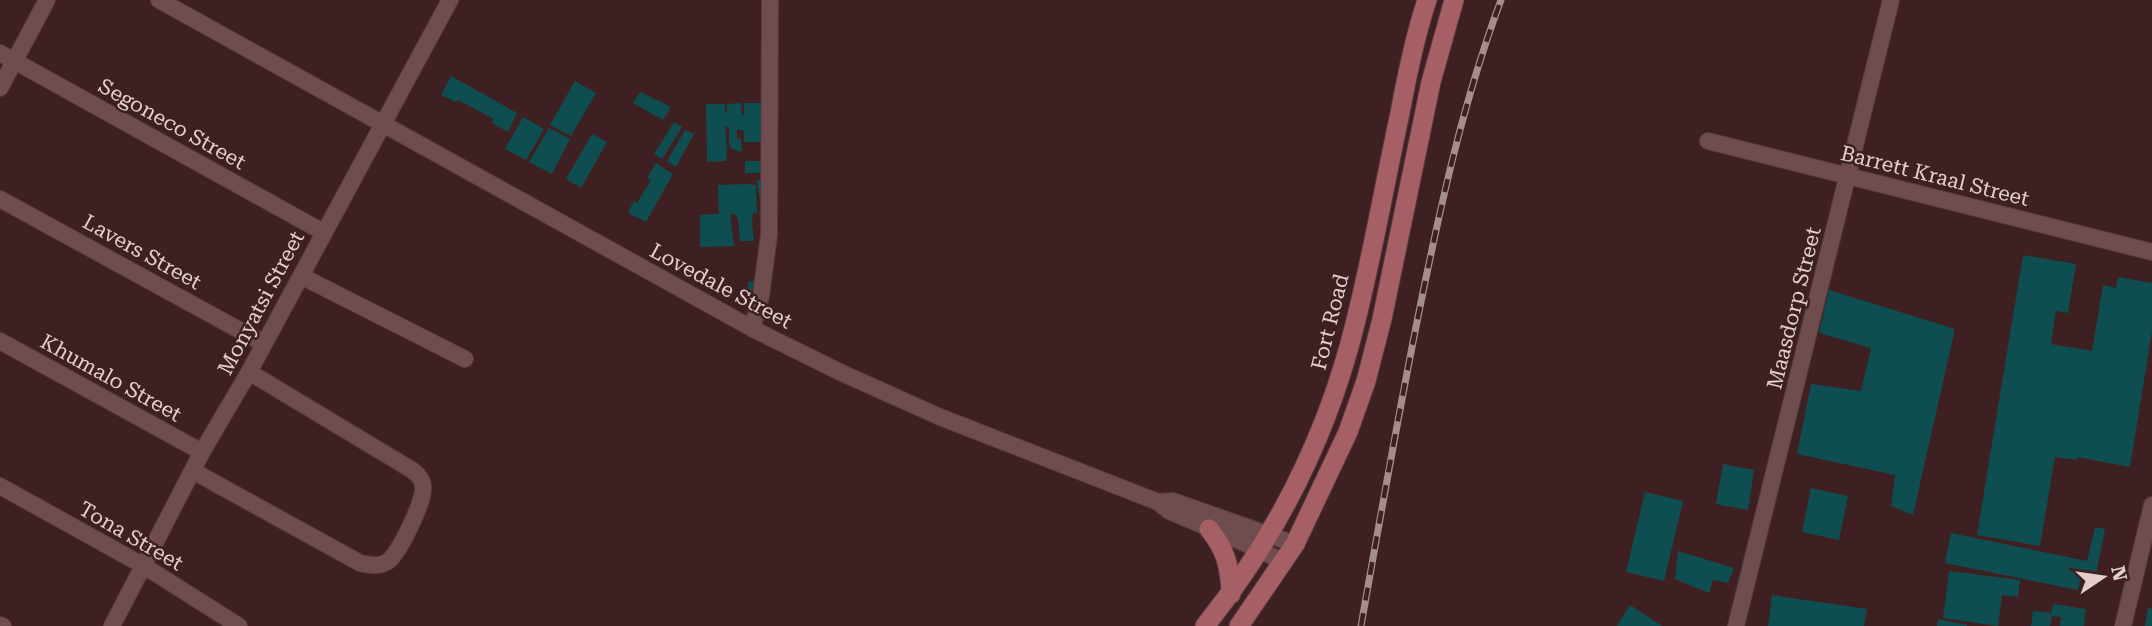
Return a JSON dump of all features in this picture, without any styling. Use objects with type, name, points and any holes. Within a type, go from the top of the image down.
[{"type":"main road","name":"Fort Road","points":[[1205,626],[1231,594],[1265,542],[1309,457],[1340,377],[1356,321],[1408,72],[1427,0]]},
{"type":"main road","points":[[1239,626],[1295,544],[1342,444],[1366,381],[1382,319],[1432,82],[1454,0]]},
{"type":"main road","points":[[1209,529],[1227,555],[1231,594]]},
{"type":"street","points":[[0,88],[47,0]]},
{"type":"street","name":"Lovedale Street","points":[[159,0],[752,329],[940,417],[1158,502],[1168,511],[1209,529],[1265,542],[1284,562]]},
{"type":"street","name":"Monyatsi Street","points":[[112,626],[202,452],[249,372],[450,0]]},
{"type":"street","name":"Maasdorp Street","points":[[1736,626],[1891,0]]},
{"type":"street","points":[[752,329],[761,296],[769,234],[765,1]]},
{"type":"street","name":"Segoneco Street","points":[[0,53],[323,232]]},
{"type":"street","name":"Barrett Kraal Street","points":[[1708,141],[2152,252]]},
{"type":"street","name":"Lavers Street","points":[[0,199],[263,343]]},
{"type":"street","points":[[301,276],[465,359]]},
{"type":"street","name":"Khumalo Street","points":[[0,341],[202,452]]},
{"type":"street","points":[[193,471],[360,563],[377,566],[395,555],[422,499],[424,486],[421,478],[249,372]]},
{"type":"street","name":"Tona Street","points":[[0,486],[144,566],[239,626]]},
{"type":"street","points":[[1158,502],[1173,501],[1265,542],[1295,544]]},
{"type":"street","points":[[2123,626],[2152,505]]},
{"type":"building","points":[[451,76],[517,113],[508,132],[492,123],[494,119],[458,100],[456,102],[441,95]]},
{"type":"building","points":[[575,81],[596,93],[571,136],[550,125]]},
{"type":"building","points":[[640,92],[671,107],[663,120],[633,103]]},
{"type":"building","points":[[741,103],[744,115],[744,103],[762,103],[763,142],[744,142],[744,131],[737,129],[737,139],[741,139],[742,152],[732,149],[729,145],[729,129],[725,125],[726,161],[707,162],[706,104],[725,104],[727,113],[727,104]]},
{"type":"building","points":[[523,117],[544,129],[526,160],[505,149]]},
{"type":"building","points":[[674,122],[682,127],[662,159],[654,154]]},
{"type":"building","points":[[549,128],[570,139],[552,174],[529,162]]},
{"type":"building","points":[[685,130],[694,134],[676,167],[667,161]]},
{"type":"building","points":[[592,134],[607,142],[581,188],[566,179]]},
{"type":"building","points":[[745,161],[762,161],[762,173],[745,173]]},
{"type":"building","points":[[656,163],[673,174],[646,222],[628,213],[651,180],[647,178]]},
{"type":"building","points":[[765,179],[766,215],[759,215],[761,208],[757,180]]},
{"type":"building","points":[[718,185],[756,185],[757,213],[753,213],[752,223],[754,241],[740,241],[738,219],[735,214],[730,214],[734,246],[700,247],[700,215],[719,214]]},
{"type":"building","points":[[2023,255],[2076,264],[2068,313],[2056,311],[2051,344],[2092,351],[2103,285],[2116,288],[2118,277],[2152,283],[2152,331],[2130,467],[2077,457],[2077,460],[2055,457],[2040,546],[1977,535]]},
{"type":"building","points":[[749,281],[756,282],[754,295],[746,294]]},
{"type":"building","points":[[1829,290],[1955,329],[1913,515],[1891,506],[1895,475],[1797,454],[1811,384],[1861,391],[1871,348],[1819,333]]},
{"type":"building","points":[[1723,464],[1754,470],[1748,510],[1716,504]]},
{"type":"building","points":[[1811,488],[1848,496],[1839,540],[1802,532]]},
{"type":"building","points":[[1645,492],[1683,501],[1664,581],[1626,572]]},
{"type":"building","points":[[2095,527],[2105,529],[2096,575],[2082,572],[2078,590],[1945,563],[1951,533],[2087,561]]},
{"type":"building","points":[[1678,551],[1734,568],[1728,583],[1713,580],[1709,593],[1675,579]]},
{"type":"building","points":[[1949,571],[2020,580],[2018,597],[2002,595],[1998,626],[1943,618]]},
{"type":"building","points":[[1772,595],[1867,609],[1864,626],[1768,626]]},
{"type":"building","points":[[2053,604],[2086,609],[2084,626],[2060,626],[2061,617],[2052,616],[2050,626],[2031,626],[2033,611],[2051,613]]},
{"type":"building","points":[[1630,605],[1662,626],[1617,626]]},
{"type":"building","points":[[2148,608],[2152,609],[2152,626],[2145,626]]},
{"type":"building","points":[[1938,619],[1967,625],[1967,626],[1937,626]]},
{"type":"railway","points":[[1361,626],[1437,225],[1465,112],[1501,0]]}]
